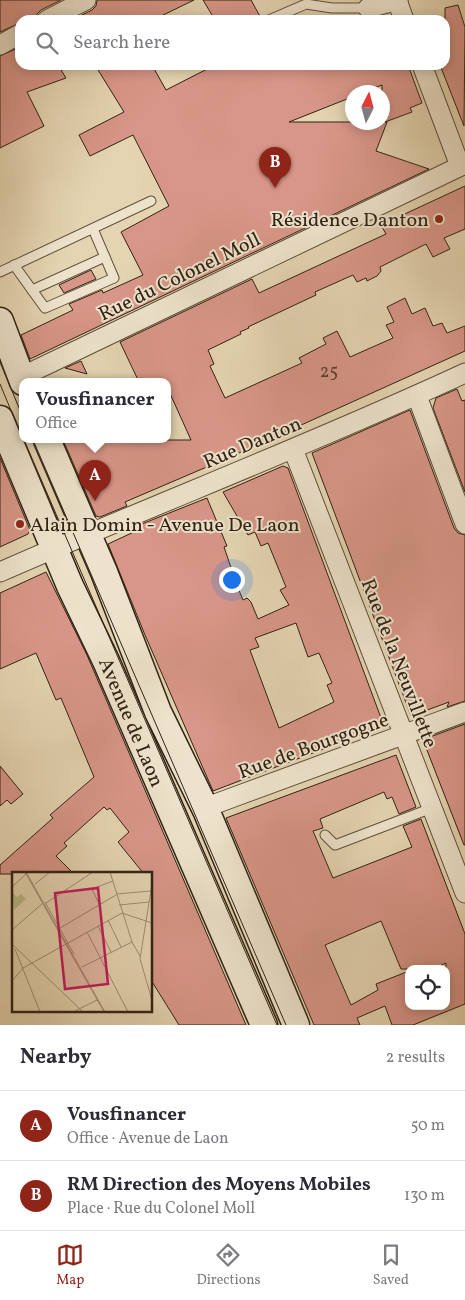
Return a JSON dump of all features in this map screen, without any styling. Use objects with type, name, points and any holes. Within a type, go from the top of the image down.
[{"type":"main road","points":[[0,321],[21,378]]},
{"type":"main road","name":"Avenue de Laon","points":[[2,431],[106,661],[264,1025]]},
{"type":"main road","name":"Avenue de Laon","points":[[48,443],[104,572],[158,712],[206,810],[296,1025]]},
{"type":"street","points":[[57,15],[86,0]]},
{"type":"street","points":[[368,8],[398,0],[402,15]]},
{"type":"street","points":[[0,45],[15,37]]},
{"type":"street","points":[[424,70],[463,165]]},
{"type":"street","name":"Rue du Colonel Moll","points":[[26,378],[463,165]]},
{"type":"street","name":"Rue Danton","points":[[0,572],[417,396],[465,373]]},
{"type":"street","points":[[417,396],[465,524]]},
{"type":"street","name":"Rue de la Neuvillette","points":[[293,449],[465,894]]},
{"type":"street","name":"Rue de Bourgogne","points":[[206,810],[215,804],[465,712]]},
{"type":"lane","points":[[281,15],[306,4],[332,8],[368,8]]},
{"type":"lane","points":[[0,272],[151,201]]},
{"type":"lane","points":[[14,266],[45,308],[114,278],[93,229]]},
{"type":"lane","points":[[32,290],[105,257]]},
{"type":"lane","points":[[325,835],[335,845],[432,808]]},
{"type":"building","points":[[0,0],[61,0],[41,10],[37,15],[15,15],[15,25],[0,32]]},
{"type":"building","points":[[97,0],[194,0],[163,15],[82,15],[96,6]]},
{"type":"building","points":[[203,0],[251,0],[259,15],[212,15]]},
{"type":"building","points":[[458,5],[465,27],[464,126],[442,70],[450,70],[450,15],[445,15],[445,8]]},
{"type":"building","points":[[15,49],[15,70],[61,70],[66,78],[27,92],[44,126],[0,148],[0,56]]},
{"type":"building","points":[[98,70],[155,70],[166,90],[205,70],[410,70],[422,103],[410,108],[412,112],[390,120],[390,85],[345,85],[345,100],[289,122],[345,122],[345,130],[384,130],[376,151],[429,169],[30,359],[21,335],[73,310],[69,304],[102,290],[103,293],[143,275],[121,232],[169,206],[133,135],[90,156],[79,135],[124,112]]},
{"type":"building","points":[[465,186],[465,229],[444,238],[450,249],[433,257],[426,244],[380,267],[381,271],[377,276],[367,281],[366,278],[357,282],[353,275],[315,292],[316,295],[248,327],[240,332],[241,334],[208,350],[214,364],[210,366],[225,398],[302,363],[299,358],[326,344],[323,338],[337,331],[350,357],[393,338],[386,325],[394,322],[387,307],[405,298],[412,314],[425,308],[433,326],[442,323],[447,333],[465,326],[465,351],[237,454],[125,502],[127,506],[100,517],[96,516],[64,443],[171,443],[171,440],[191,440],[171,396],[171,378],[137,378],[120,342],[252,279],[259,293],[386,234],[381,225]]},
{"type":"building","points":[[91,270],[96,279],[64,293],[59,285]]},
{"type":"building","points":[[81,361],[87,374],[65,368]]},
{"type":"building","points":[[457,389],[462,401],[465,400],[465,492],[433,408],[436,398]]},
{"type":"building","points":[[410,410],[454,528],[458,533],[465,535],[465,701],[447,707],[449,702],[411,716],[312,453]]},
{"type":"building","points":[[0,458],[30,530],[28,534],[0,547]]},
{"type":"building","points":[[283,466],[288,468],[384,726],[213,791],[145,635],[108,544],[136,531],[129,529],[207,498],[227,546],[224,547],[243,600],[247,598],[251,602],[258,619],[289,605],[280,590],[286,587],[268,543],[261,546],[255,532],[248,535],[223,492]],"holes":[[[296,623],[308,657],[319,653],[332,683],[327,685],[334,702],[279,728],[250,650],[259,647],[255,638]]]},
{"type":"building","points":[[46,572],[87,655],[246,1025],[179,1025],[152,982],[152,872],[142,872],[118,842],[129,832],[110,808],[107,810],[104,807],[64,843],[67,846],[56,856],[72,872],[12,872],[12,874],[0,874],[0,865],[53,818],[50,815],[94,777],[61,698],[56,700],[36,653],[0,669],[0,593]]},
{"type":"building","points":[[465,724],[464,845],[425,745],[430,737]]},
{"type":"building","points":[[396,755],[416,807],[399,814],[392,797],[387,799],[384,792],[320,819],[323,828],[313,831],[333,878],[412,847],[403,826],[421,819],[465,934],[465,1004],[413,1025],[392,1025],[385,1006],[357,1018],[360,1025],[314,1025],[226,818]],"holes":[[[381,921],[401,969],[405,969],[405,965],[442,965],[446,963],[446,965],[450,965],[450,1010],[405,1010],[405,973],[376,984],[378,990],[351,1005],[325,945]]]},
{"type":"building","points":[[0,766],[23,794],[11,804],[7,800],[0,806]]},
{"type":"tram line","points":[[0,362],[19,408]]},
{"type":"tram line","points":[[0,384],[19,430]]},
{"type":"tram line","points":[[25,443],[277,1025]]},
{"type":"tram line","points":[[34,443],[286,1025]]},
{"type":"place","name":"RM Direction des Moyens Mobiles","points":[[275,188]]},
{"type":"place","name":"Résidence Danton","points":[[439,219]]},
{"type":"place","name":"Vousfinancer","points":[[95,501]]},
{"type":"place","name":"Alain Domin - Avenue De Laon","points":[[20,524]]}]
